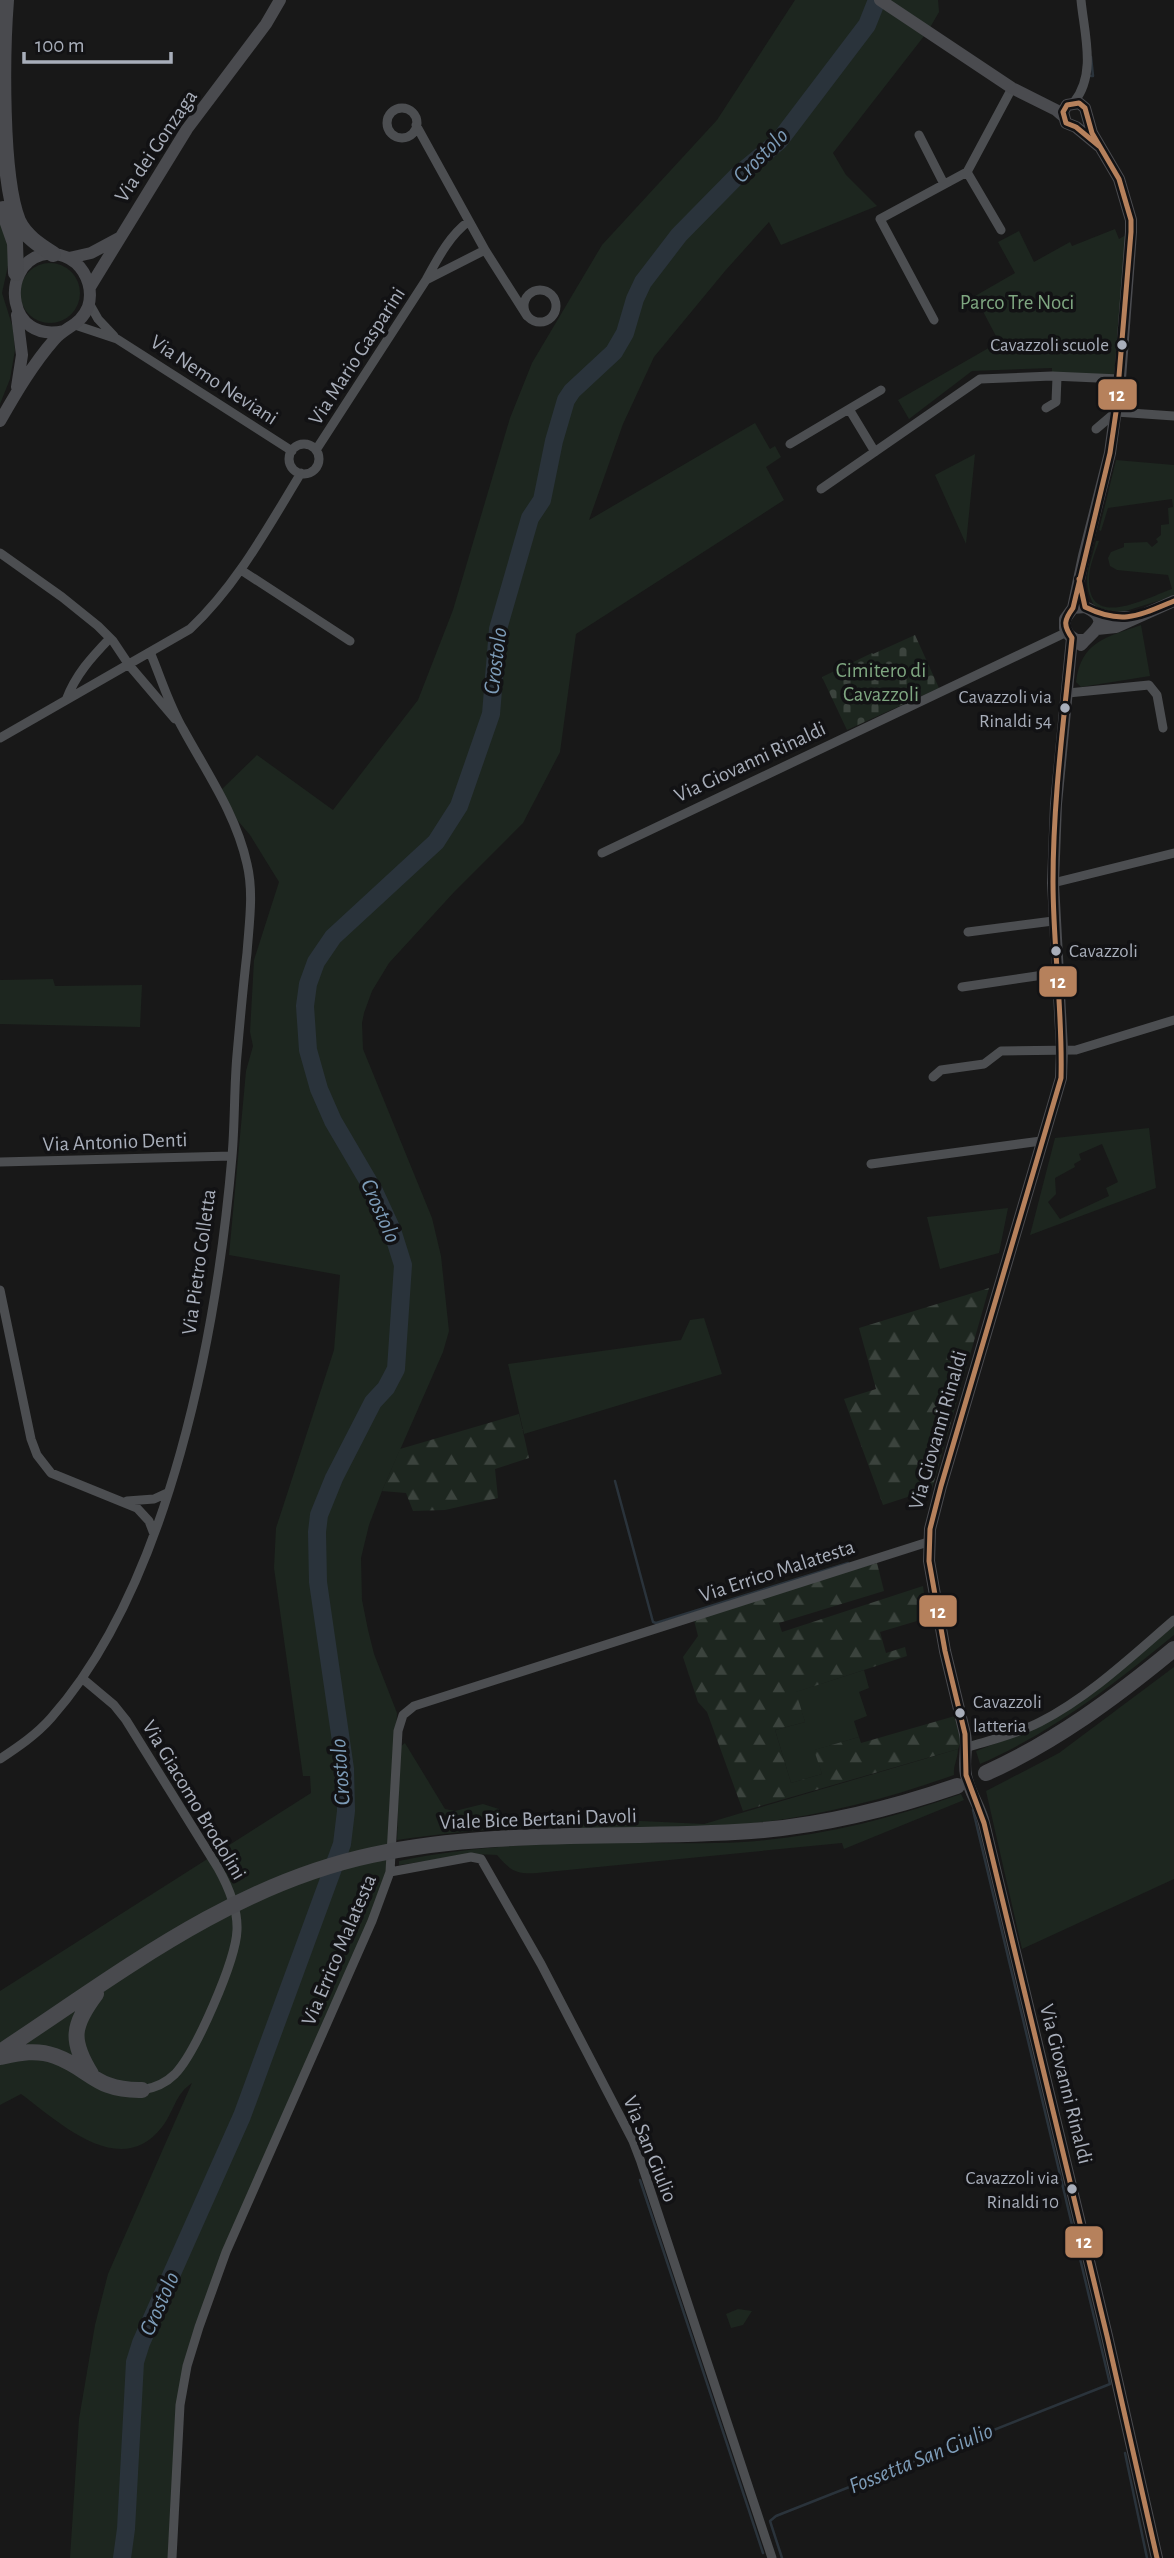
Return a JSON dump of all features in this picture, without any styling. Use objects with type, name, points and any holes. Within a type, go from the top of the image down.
[{"type":"highway","points":[[6,0],[2,80],[9,189],[14,212],[22,228],[61,256]]},
{"type":"highway","points":[[0,197],[15,243],[16,273]]},
{"type":"highway","points":[[986,1773],[1074,1725],[1174,1649]]},
{"type":"highway","name":"Viale Bice Bertani Davoli","points":[[0,2055],[169,1940],[246,1898],[330,1866],[418,1846],[518,1837],[690,1835],[786,1828],[966,1793]]},
{"type":"highway","points":[[94,2079],[77,2049],[76,2029],[82,2013],[106,1983]]},
{"type":"highway","points":[[0,2055],[29,2052],[48,2054],[65,2060],[112,2087],[142,2090]]},
{"type":"street","points":[[880,0],[1031,99],[1058,106],[1080,105]]},
{"type":"street","points":[[1076,127],[1083,124],[1080,105],[1087,71],[1081,0]]},
{"type":"street","name":"Via dei Gonzaga","points":[[0,421],[17,391],[53,340],[84,316],[89,303],[90,287],[114,250],[118,238],[187,130],[267,24],[277,3]]},
{"type":"street","points":[[934,320],[880,219],[967,172],[1012,89]]},
{"type":"street","points":[[1046,104],[1063,116],[1068,125],[1076,127],[1099,146]]},
{"type":"street","points":[[1063,116],[1064,108],[1080,105]]},
{"type":"street","points":[[1080,105],[1099,146]]},
{"type":"street","points":[[425,143],[411,135],[401,138],[392,135],[387,126],[389,116],[396,110],[406,109],[414,115],[425,143],[485,250],[510,292],[527,316],[536,322],[547,321],[555,313],[554,298],[546,291],[520,295],[510,292]]},
{"type":"street","points":[[411,135],[416,125]]},
{"type":"street","points":[[919,135],[944,184]]},
{"type":"street","name":"Via Giovanni Rinaldi","points":[[602,853],[1074,637],[1094,635],[1098,618],[1085,609],[1079,579],[1110,453],[1116,412],[1130,220],[1119,179],[1099,146]]},
{"type":"street","points":[[967,172],[1000,230]]},
{"type":"street","name":"Via Mario Gasparini","points":[[316,450],[453,236],[469,221]]},
{"type":"street","points":[[16,273],[32,259],[91,253],[118,238]]},
{"type":"street","name":"Via Mario Gasparini","points":[[426,280],[485,250]]},
{"type":"street","points":[[61,256],[78,265],[86,275],[90,287]]},
{"type":"street","name":"Via dei Gonzaga","points":[[16,273],[10,294],[22,355],[17,391]]},
{"type":"street","points":[[527,316],[524,307],[530,293]]},
{"type":"street","name":"Via Nemo Neviani","points":[[89,303],[98,319],[117,339],[292,451]]},
{"type":"street","points":[[16,315],[33,329],[54,334],[70,328]]},
{"type":"street","name":"Via Nemo Neviani","points":[[70,328],[117,339]]},
{"type":"street","points":[[1046,408],[1056,402],[1057,377]]},
{"type":"street","points":[[821,489],[979,379],[1120,379]]},
{"type":"street","points":[[790,444],[881,390]]},
{"type":"street","points":[[849,409],[875,452]]},
{"type":"street","points":[[1096,429],[1116,412],[1174,416]]},
{"type":"street","points":[[0,738],[190,629],[214,607],[241,570],[301,473],[315,469],[319,460],[316,450],[304,444],[292,451],[291,464],[301,473]]},
{"type":"street","name":"Via Pietro Colletta","points":[[0,553],[72,604],[110,638],[181,727]]},
{"type":"street","points":[[241,570],[350,641]]},
{"type":"street","points":[[1097,629],[1116,627],[1174,601]]},
{"type":"street","points":[[1085,609],[1113,618],[1139,616]]},
{"type":"street","name":"Via Giovanni Rinaldi","points":[[1085,609],[1065,619],[1074,637],[1056,804],[1053,883],[1062,1049],[1061,1077],[942,1480],[928,1542],[931,1580],[965,1750],[966,1793],[984,1824],[1107,2336],[1157,2558]]},
{"type":"street","points":[[66,700],[83,666],[110,638]]},
{"type":"street","name":"Via Pietro Colletta","points":[[0,1759],[42,1727],[83,1679],[116,1622],[154,1534],[167,1493],[197,1388],[218,1271],[232,1156],[236,1058],[251,909],[248,866],[225,803],[181,727],[150,652]]},
{"type":"street","points":[[1068,693],[1149,685],[1156,692],[1163,728]]},
{"type":"street","points":[[1053,883],[1174,853]]},
{"type":"street","points":[[968,932],[1054,921]]},
{"type":"street","points":[[962,987],[1057,973]]},
{"type":"street","points":[[933,1077],[941,1070],[984,1064],[1001,1051],[1078,1050],[1174,1020]]},
{"type":"street","points":[[871,1164],[1041,1142]]},
{"type":"street","name":"Via Antonio Denti","points":[[0,1162],[232,1156]]},
{"type":"street","points":[[0,1290],[31,1439],[40,1460],[55,1476],[137,1508],[149,1521],[154,1534]]},
{"type":"street","points":[[118,1500],[143,1501],[167,1493]]},
{"type":"street","name":"Via Errico Malatesta","points":[[172,2558],[180,2405],[187,2366],[226,2252],[372,1921],[390,1872],[398,1731],[403,1714],[414,1706],[928,1542]]},
{"type":"street","points":[[965,1750],[1027,1728],[1051,1716],[1082,1695],[1174,1620]]},
{"type":"street","name":"Via Giacomo Brodolini","points":[[83,1679],[114,1705],[126,1720],[218,1868],[230,1894],[237,1920],[237,1939],[232,1961],[188,2056],[177,2072],[165,2082],[142,2090]]},
{"type":"street","name":"Via San Giulio","points":[[390,1872],[471,1857],[481,1859],[541,1964],[637,2152],[772,2558]]},
{"type":"green space","points":[[795,0],[938,0],[939,12],[928,31],[833,153],[846,175],[877,206],[781,245],[769,222],[654,357],[623,424],[589,520],[755,423],[770,449],[775,446],[781,457],[766,467],[784,500],[576,634],[560,752],[523,823],[455,891],[389,963],[372,991],[364,1013],[363,1049],[432,1218],[441,1256],[449,1331],[443,1352],[382,1491],[369,1525],[361,1558],[362,1600],[368,1630],[374,1654],[397,1713],[389,1868],[370,1920],[223,2256],[184,2368],[170,2558],[70,2558],[79,2419],[95,2325],[108,2274],[192,2083],[182,2092],[162,2127],[145,2142],[128,2149],[109,2148],[90,2141],[53,2119],[21,2094],[0,2105],[0,1991],[311,1793],[310,1776],[303,1776],[274,1568],[276,1528],[334,1350],[340,1275],[229,1255],[246,1071],[253,1046],[250,1032],[254,960],[279,882],[250,835],[227,808],[219,792],[257,755],[333,810],[418,700],[453,610],[510,418],[532,363],[602,245],[717,120]]},
{"type":"green space","points":[[0,219],[9,247],[9,261],[2,293],[13,328],[15,350],[10,379],[0,404]]},
{"type":"green space","name":"Parco Tre Noci","points":[[1115,229],[1119,239],[1131,232],[1120,379],[1052,376],[1052,368],[972,371],[909,419],[898,400],[999,342],[975,296],[1015,273],[998,242],[1019,231],[1034,262],[1070,242],[1072,246]]},
{"type":"green space","points":[[44,263],[56,263],[75,276],[80,293],[78,305],[67,318],[56,323],[44,323],[25,310],[20,299],[20,287],[33,268]]},
{"type":"green space","points":[[975,454],[966,544],[935,475]]},
{"type":"green space","points":[[1116,460],[1174,465],[1174,596],[1116,614],[1097,610],[1088,592],[1088,576],[1096,541],[1099,541],[1089,579],[1091,595],[1098,604],[1120,607],[1172,589],[1168,575],[1117,570],[1110,566],[1108,558],[1111,552],[1124,547],[1124,543],[1147,542],[1152,547],[1161,535],[1161,525],[1169,524],[1168,508],[1173,507],[1172,499],[1108,508],[1101,531],[1099,530]]},
{"type":"green space","points":[[1141,625],[1150,676],[1081,687],[1076,682],[1083,657],[1090,649],[1107,637]]},
{"type":"green space","name":"Cimitero di Cavazzoli","points":[[915,635],[939,688],[847,730],[822,677]]},
{"type":"green space","points":[[53,979],[55,986],[142,985],[140,1027],[0,1024],[0,980]]},
{"type":"green space","points":[[1149,1128],[1156,1188],[1030,1235],[1055,1138]],"holes":[[[1102,1144],[1118,1182],[1106,1188],[1109,1196],[1060,1219],[1048,1202],[1056,1194],[1055,1178],[1075,1167],[1074,1164],[1081,1160],[1079,1154]]]},
{"type":"green space","points":[[1008,1208],[999,1253],[940,1269],[927,1217]]},
{"type":"green space","points":[[989,1288],[932,1489],[883,1505],[844,1399],[876,1389],[859,1328]]},
{"type":"green space","points":[[704,1318],[722,1374],[524,1434],[508,1364],[681,1340],[690,1320]]},
{"type":"green space","points":[[519,1414],[529,1458],[495,1469],[498,1498],[445,1510],[413,1511],[406,1493],[382,1491],[400,1449]]},
{"type":"green space","points":[[877,1563],[884,1591],[779,1623],[782,1632],[923,1586],[927,1618],[880,1632],[886,1653],[905,1647],[907,1656],[796,1692],[805,1722],[775,1730],[791,1783],[822,1774],[814,1750],[859,1737],[861,1743],[955,1716],[961,1741],[958,1749],[743,1811],[707,1712],[698,1702],[683,1657],[698,1636],[693,1616]]},
{"type":"green space","points":[[1174,1626],[1174,1635],[1082,1706],[1033,1737],[980,1764],[976,1751],[1025,1732],[1085,1698]]},
{"type":"green space","points":[[1174,1667],[1174,1879],[1022,1949],[986,1791],[1059,1753]]},
{"type":"green space","points":[[864,1670],[869,1688],[859,1692],[867,1716],[854,1721],[859,1737],[815,1750],[822,1774],[791,1783],[775,1730],[805,1722],[795,1692]]},
{"type":"green space","points":[[405,1743],[445,1809],[455,1811],[483,1804],[499,1809],[500,1825],[514,1825],[515,1815],[704,1824],[958,1749],[954,1775],[868,1802],[780,1820],[696,1827],[508,1829],[397,1840],[400,1747]]},
{"type":"green space","points":[[961,1794],[964,1800],[844,1849],[842,1843],[537,1873],[514,1870],[497,1855],[474,1854],[399,1865],[399,1861],[421,1857],[512,1846],[772,1840],[854,1826]]},
{"type":"green space","points":[[738,2309],[752,2311],[743,2325],[731,2328],[726,2314]]},
{"type":"waterway","name":"Crostolo","points":[[122,2558],[135,2362],[242,2116],[342,1844],[346,1811],[345,1769],[318,1582],[317,1532],[319,1515],[334,1478],[373,1402],[386,1388],[396,1369],[403,1265],[392,1230],[374,1191],[333,1121],[319,1089],[308,1050],[305,1006],[308,984],[316,962],[333,937],[436,842],[459,806],[491,714],[498,629],[530,518],[542,500],[554,441],[566,400],[572,391],[614,352],[625,333],[643,282],[679,235],[737,176],[779,141],[867,25],[877,0]]},
{"type":"waterway","points":[[1091,57],[1091,76]]},
{"type":"waterway","points":[[615,1481],[653,1622],[848,1563]]},
{"type":"waterway","name":"Fossetta San Giulio","points":[[782,2558],[770,2521],[776,2516],[1110,2384],[973,1810]]},
{"type":"waterway","points":[[640,2180],[763,2553]]},
{"type":"waterway","points":[[1125,2453],[1147,2558]]},
{"type":"transit line","name":"12","points":[[1099,146],[1076,127],[1066,123],[1063,112],[1067,105],[1079,103],[1085,108],[1092,133],[1119,179],[1131,220],[1131,232],[1110,453],[1073,608],[1066,623],[1072,638],[1053,851],[1061,1078],[941,1486],[930,1529],[929,1561],[945,1651],[965,1734],[966,1775],[984,1823],[1107,2336],[1157,2558]]},
{"type":"transit line","name":"12","points":[[1079,579],[1085,607],[1109,616],[1140,614],[1174,601]]},
{"type":"place","name":"Cavazzoli scuole","points":[[1122,345]]},
{"type":"place","name":"Cavazzoli via Rinaldi 54","points":[[1065,708]]},
{"type":"place","name":"Cavazzoli","points":[[1056,951]]},
{"type":"place","name":"Cavazzoli latteria","points":[[960,1713]]},
{"type":"place","name":"Cavazzoli via Rinaldi 10","points":[[1072,2189]]}]
